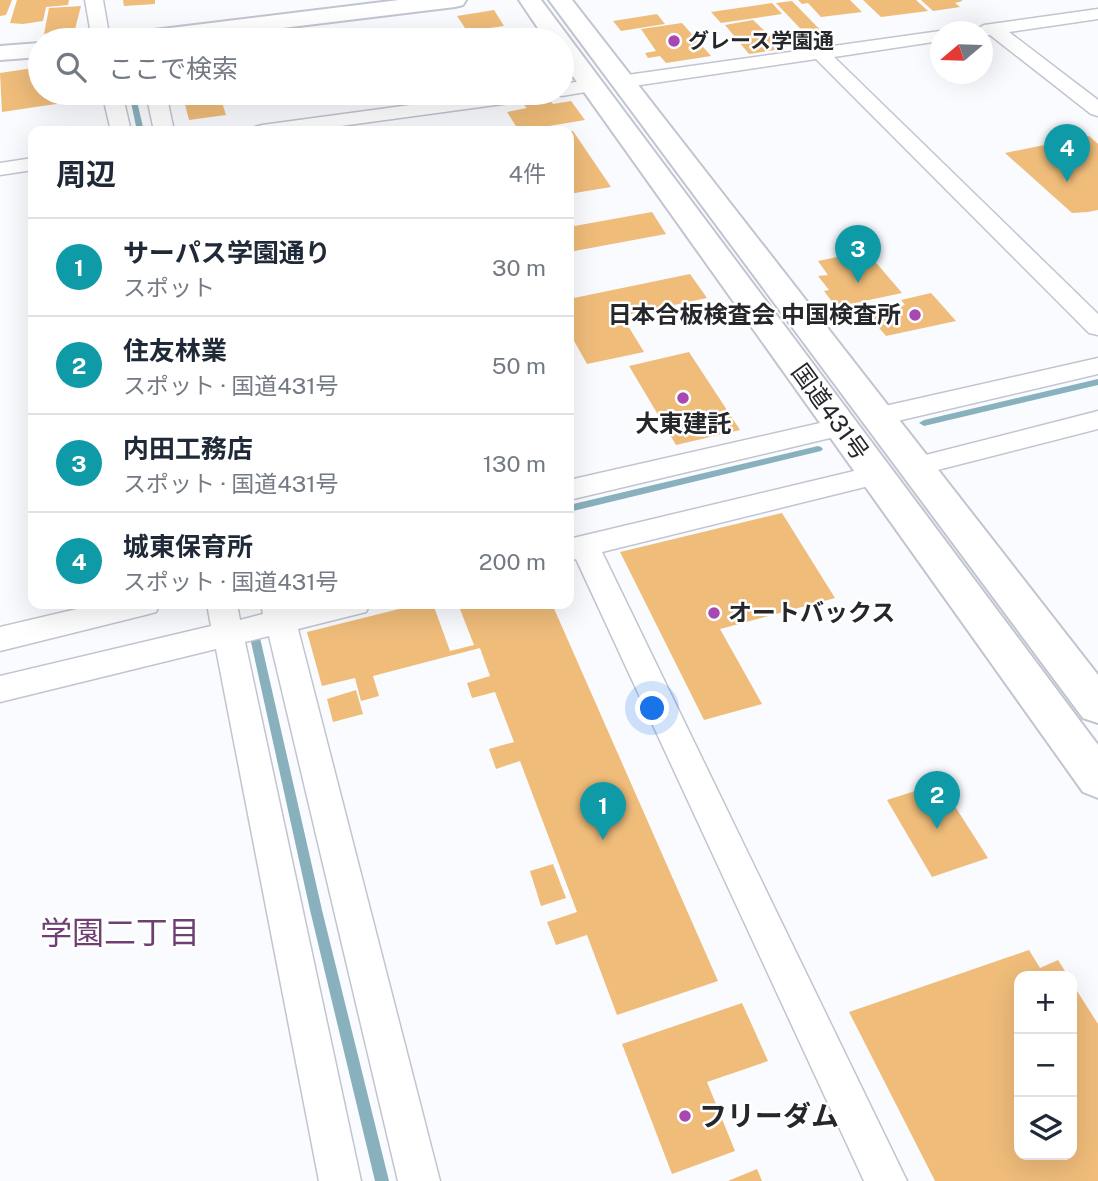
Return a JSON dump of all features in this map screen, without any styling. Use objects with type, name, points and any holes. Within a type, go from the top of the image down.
[{"type":"main road","points":[[234,28],[455,0]]},
{"type":"main road","points":[[530,0],[550,28]]},
{"type":"main road","name":"国道431号","points":[[560,0],[570,28]]},
{"type":"main road","name":"国道431号","points":[[574,39],[591,86],[876,417],[1098,706]]},
{"type":"main road","points":[[0,53],[28,51]]},
{"type":"main road","name":"国道431号","points":[[574,62],[1098,779]]},
{"type":"street","points":[[94,0],[98,28]]},
{"type":"street","points":[[994,29],[1098,14]]},
{"type":"street","points":[[994,29],[1098,110]]},
{"type":"street","points":[[591,86],[930,37]]},
{"type":"street","points":[[820,53],[1098,328]]},
{"type":"street","points":[[115,105],[120,126]]},
{"type":"street","points":[[159,105],[163,126]]},
{"type":"street","points":[[338,126],[384,123],[478,105]]},
{"type":"street","points":[[0,169],[28,165]]},
{"type":"street","points":[[876,417],[1098,366]]},
{"type":"street","points":[[914,467],[1098,420]]},
{"type":"street","points":[[574,489],[842,427]]},
{"type":"street","points":[[875,475],[576,548],[886,1181]]},
{"type":"street","points":[[0,639],[124,609]]},
{"type":"street","points":[[0,689],[224,619],[312,609]]},
{"type":"street","points":[[278,613],[419,1181]]},
{"type":"street","points":[[224,619],[340,1181]]},
{"type":"building","points":[[0,0],[12,0],[6,15],[0,16]]},
{"type":"building","points":[[17,0],[69,0],[68,5],[46,7],[43,21],[10,23]]},
{"type":"building","points":[[123,0],[155,0],[155,4],[124,6]]},
{"type":"building","points":[[798,0],[850,0],[862,12],[821,17],[808,3],[802,4]]},
{"type":"building","points":[[863,0],[916,0],[928,11],[881,17]]},
{"type":"building","points":[[921,0],[962,1],[955,3],[960,7],[933,11]]},
{"type":"building","points":[[792,1],[832,42],[815,44],[776,3]]},
{"type":"building","points":[[772,3],[782,14],[721,23],[711,12]]},
{"type":"building","points":[[81,6],[75,28],[45,28],[49,8]]},
{"type":"building","points":[[494,10],[504,26],[465,28],[457,16]]},
{"type":"building","points":[[657,14],[665,24],[621,31],[613,21]]},
{"type":"building","points":[[753,20],[781,49],[749,54],[725,25]]},
{"type":"building","name":"グレース学園通","points":[[682,23],[711,56],[666,63],[660,56],[648,58],[645,53],[656,51],[641,29]]},
{"type":"building","points":[[28,69],[28,105],[49,105],[2,112],[0,73]]},
{"type":"building","points":[[185,105],[223,105],[226,115],[189,120]]},
{"type":"building","points":[[524,105],[574,105],[585,120],[549,126],[516,126],[507,112],[527,108]]},
{"type":"building","points":[[574,132],[611,187],[574,193]]},
{"type":"building","points":[[1089,136],[1098,144],[1098,210],[1072,213],[1005,153]]},
{"type":"building","points":[[652,212],[666,234],[574,251],[574,226]]},
{"type":"building","points":[[866,251],[902,293],[836,307],[824,291],[829,290],[818,276],[828,275],[818,261]]},
{"type":"building","points":[[690,274],[707,298],[622,316],[644,352],[587,364],[574,341],[574,298]]},
{"type":"building","name":"日本合板検査会 中国検査所","points":[[931,293],[956,321],[886,336],[870,317],[905,305],[901,300]]},
{"type":"building","name":"大東建託","points":[[689,352],[740,430],[676,445],[629,366]]},
{"type":"building","name":"オートバックス","points":[[782,513],[835,598],[720,629],[762,704],[704,720],[620,552]]},
{"type":"building","points":[[399,609],[435,609],[450,651],[474,645],[460,609],[554,609],[718,981],[617,1015],[587,935],[556,945],[547,922],[577,912],[520,761],[496,769],[489,749],[514,742],[495,692],[472,698],[467,683],[490,676],[480,648],[373,676],[379,696],[361,701],[355,678],[322,686],[307,632]]},
{"type":"building","points":[[356,690],[363,714],[333,722],[327,699]]},
{"type":"building","points":[[940,783],[988,858],[932,877],[887,800]]},
{"type":"building","points":[[553,864],[566,898],[541,906],[530,871]]},
{"type":"building","points":[[1029,950],[1040,968],[1058,960],[1065,971],[1014,971],[1014,1160],[1077,1160],[1077,991],[1098,1024],[1098,1181],[935,1181],[849,1012]]},
{"type":"building","name":"フリーダム","points":[[742,1003],[768,1061],[707,1082],[735,1151],[672,1174],[622,1044]]},
{"type":"building","points":[[757,1169],[762,1181],[728,1181]]},
{"type":"waterway","points":[[135,105],[140,126]]},
{"type":"waterway","points":[[924,423],[1098,382]]},
{"type":"waterway","points":[[574,508],[818,449]]},
{"type":"waterway","points":[[256,642],[316,910],[382,1181]]},
{"type":"place","name":"グレース学園通","points":[[674,41]]},
{"type":"place","name":"城東保育所","points":[[1067,182]]},
{"type":"place","name":"内田工務店","points":[[858,283]]},
{"type":"place","name":"日本合板検査会 中国検査所","points":[[915,315]]},
{"type":"place","name":"大東建託","points":[[683,398]]},
{"type":"place","name":"オートバックス","points":[[714,613]]},
{"type":"place","name":"住友林業","points":[[937,829]]},
{"type":"place","name":"サーパス学園通り","points":[[603,840]]},
{"type":"place","name":"フリーダム","points":[[685,1116]]},
{"type":"district","name":"学園二丁目","points":[[120,933]]}]
